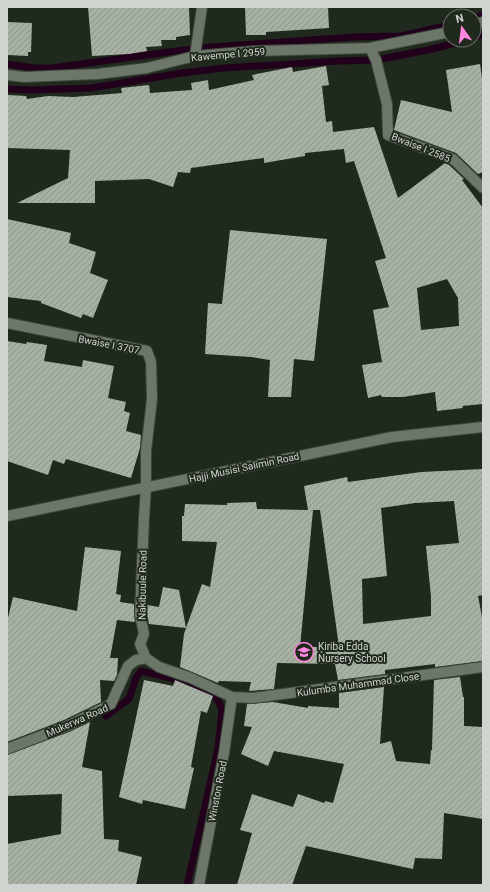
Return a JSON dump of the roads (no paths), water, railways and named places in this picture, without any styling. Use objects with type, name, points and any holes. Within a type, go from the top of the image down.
[{"type":"street","points":[[195,56],[202,7]]},
{"type":"street","name":"Kawempe I 2959","points":[[7,75],[46,77],[113,72],[147,68],[195,56],[256,51],[370,48],[442,34]]},
{"type":"street","name":"Bwaise I 2585","points":[[370,48],[376,60],[388,104],[388,136],[453,159],[483,188]]},
{"type":"street","name":"Bwaise I 3707","points":[[7,323],[147,351],[151,362],[152,399],[146,451],[146,487]]},
{"type":"street","name":"Hajji Musisi Salimin Road","points":[[7,516],[392,437],[483,427]]},
{"type":"street","name":"Nakibuule Road","points":[[146,487],[140,615],[144,634],[140,644],[146,658]]},
{"type":"street","points":[[146,658],[159,667],[191,678],[232,697]]},
{"type":"street","name":"Mukerwa Road","points":[[7,749],[67,726],[111,704],[128,666],[136,660],[146,658]]},
{"type":"street","name":"Kulumba Muhammad Close","points":[[232,697],[253,698],[483,667]]},
{"type":"street","name":"Winston Road","points":[[199,885],[224,753],[232,697]]},
{"type":"waterway","points":[[7,64],[34,68],[52,68],[212,47],[354,37],[401,36],[442,27]]},
{"type":"waterway","points":[[7,89],[33,90],[91,88],[182,73],[224,68],[376,60],[442,46]]},
{"type":"waterway","points":[[106,716],[129,699],[136,678],[141,671],[187,682],[211,693],[219,702],[222,710],[218,749],[187,885]]},
{"type":"place","name":"Kiriba Edda Nursery School","points":[[304,652]]}]
